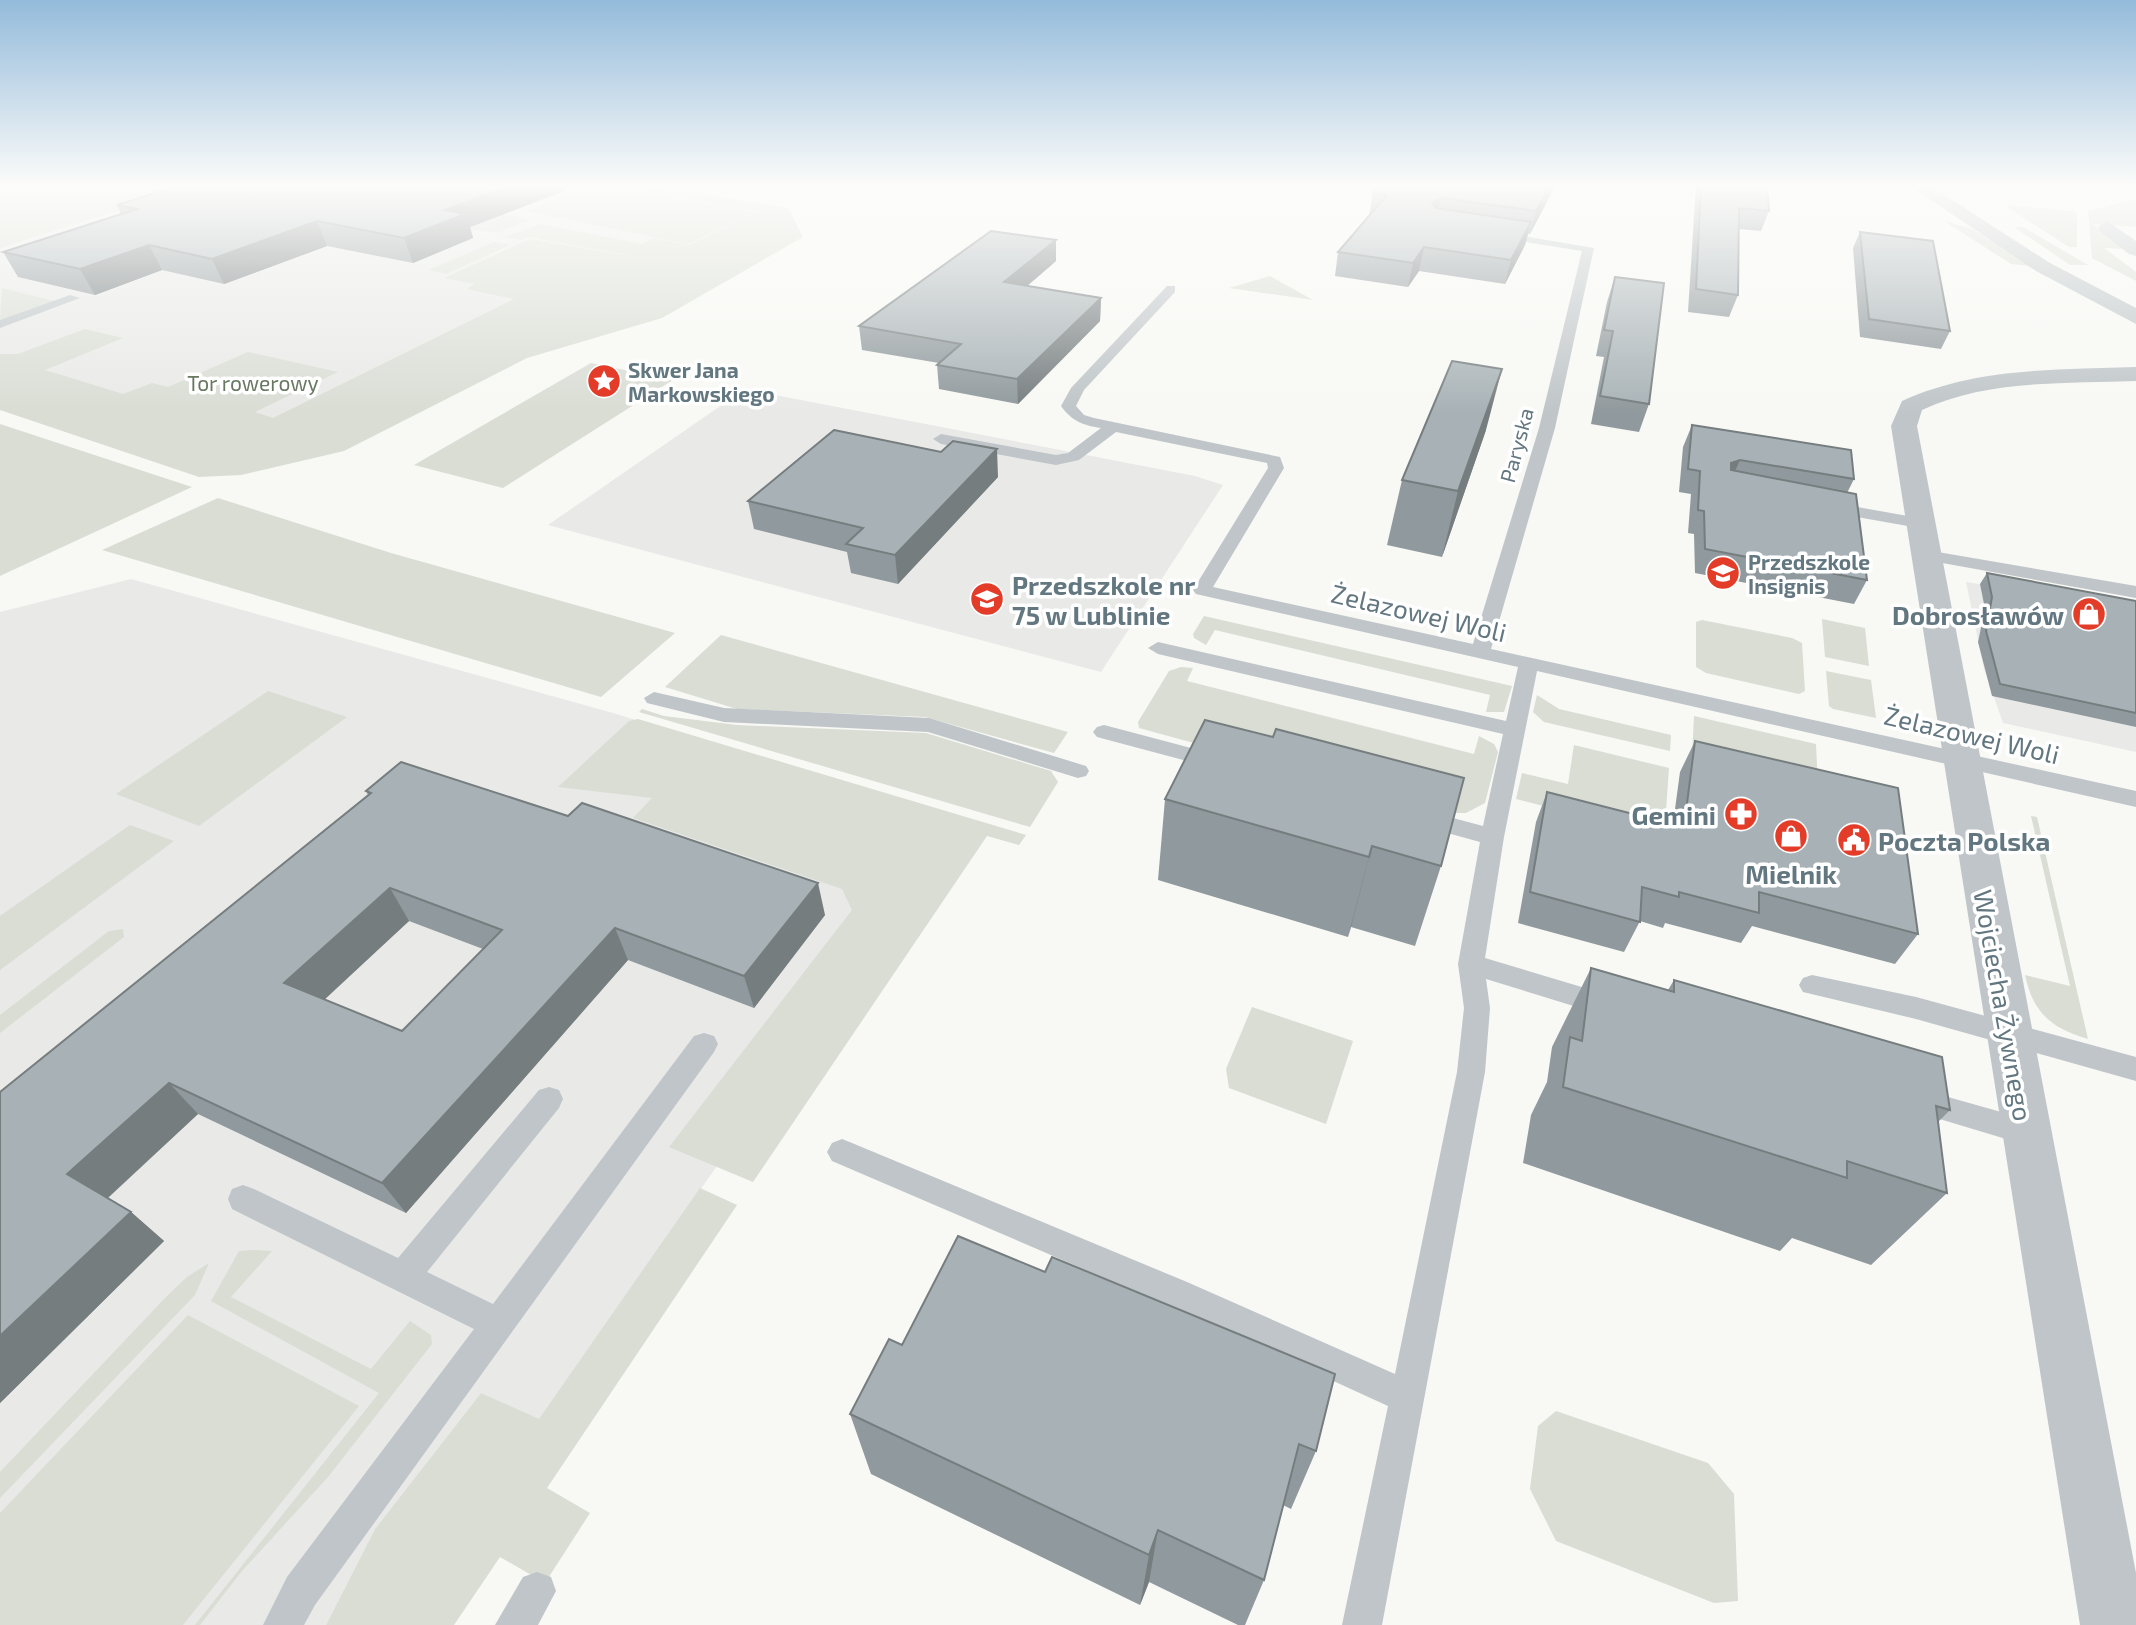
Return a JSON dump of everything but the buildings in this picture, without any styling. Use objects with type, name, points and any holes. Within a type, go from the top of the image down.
[{"type":"street","points":[[2034,261],[2136,317]]},
{"type":"street","points":[[2058,261],[2136,304]]},
{"type":"street","name":"Wojciecha Żywnego","points":[[2113,1625],[1904,426],[1911,406],[1938,392],[1989,383],[2136,374]]},
{"type":"lane","name":"Paryska","points":[[1480,653],[1547,428],[1585,261]]},
{"type":"lane","name":"Żelazowej Woli","points":[[1171,289],[1069,399],[1068,406],[1079,418],[1112,427],[1274,460],[1276,468],[1202,590],[2136,799]]},
{"type":"lane","points":[[0,324],[74,298]]},
{"type":"lane","points":[[941,439],[1056,460],[1073,457],[1112,427]]},
{"type":"lane","points":[[1818,505],[1922,539],[2136,592]]},
{"type":"lane","points":[[1158,648],[1516,730]]},
{"type":"lane","points":[[1362,1625],[1471,1072],[1478,1008],[1471,964],[1492,836],[1529,664]]},
{"type":"lane","points":[[654,698],[724,715],[929,725],[1079,771]]},
{"type":"lane","points":[[1104,732],[1235,767]]},
{"type":"lane","points":[[1403,812],[1492,836]]},
{"type":"lane","points":[[1471,964],[1635,1014]]},
{"type":"lane","points":[[1812,985],[2136,1069]]},
{"type":"lane","points":[[283,1625],[301,1591],[704,1044]]},
{"type":"lane","points":[[1902,1096],[2025,1132]]},
{"type":"lane","points":[[402,1278],[549,1099]]},
{"type":"lane","points":[[842,1152],[1176,1293],[1407,1397]]},
{"type":"lane","points":[[243,1199],[498,1324]]},
{"type":"lane","points":[[515,1625],[537,1591]]},
{"type":"shaded area","points":[[0,261],[676,261],[381,418],[144,447],[0,402]]},
{"type":"shaded area","name":"Przedszkole nr 75 w Lublinie","points":[[775,395],[1195,476],[1223,485],[1101,672],[548,525],[732,398]]},
{"type":"shaded area","points":[[131,579],[613,713],[960,819],[539,1420],[481,1393],[375,1529],[326,1625],[0,1625],[0,612]]},
{"type":"shaded area","points":[[1966,582],[2136,609],[2136,752],[2003,723],[1984,669]]},
{"type":"green space","points":[[450,261],[475,261],[446,274],[429,270]]},
{"type":"green space","name":"Tor rowerowy","points":[[482,261],[762,261],[662,318],[527,358],[344,451],[241,475],[199,477],[0,410],[0,354],[18,354],[85,329],[123,338],[45,370],[123,394],[152,383],[168,387],[248,352],[338,372],[255,412],[273,418],[514,299],[467,289],[475,284],[444,278]]},
{"type":"green space","points":[[2006,261],[2023,261],[2031,266]]},
{"type":"green space","points":[[2064,261],[2081,261],[2088,265],[2070,265]]},
{"type":"green space","points":[[2097,261],[2121,261],[2136,272],[2136,281]]},
{"type":"green space","points":[[1270,276],[1313,300],[1229,288]]},
{"type":"green space","points":[[2,288],[54,301],[0,320]]},
{"type":"green space","points":[[591,363],[673,380],[503,488],[414,465]]},
{"type":"green space","points":[[0,424],[192,487],[0,576]]},
{"type":"green space","points":[[218,498],[391,553],[675,633],[601,697],[102,550]]},
{"type":"green space","points":[[1204,616],[1512,686],[1504,712],[1486,712],[1490,695],[1215,630],[1206,645],[1194,638],[1193,634]]},
{"type":"green space","points":[[1822,619],[1865,628],[1869,666],[1825,657]]},
{"type":"green space","points":[[1702,620],[1792,638],[1802,643],[1805,691],[1799,694],[1706,673],[1696,667],[1696,622]]},
{"type":"green space","points":[[721,635],[1068,732],[1054,753],[925,717],[737,709],[665,687]]},
{"type":"green space","points":[[1181,667],[1193,668],[1187,681],[1474,754],[1479,736],[1494,744],[1498,752],[1485,803],[1466,813],[1450,813],[1139,728],[1138,722],[1169,671]]},
{"type":"green space","points":[[1826,671],[1871,680],[1876,718],[1829,706]]},
{"type":"green space","points":[[268,691],[347,717],[199,826],[116,794]]},
{"type":"green space","points":[[1537,695],[1559,709],[1671,735],[1670,751],[1544,722],[1533,712]]},
{"type":"green space","points":[[642,709],[664,716],[737,725],[926,733],[1051,771],[1058,782],[1030,827],[639,712]]},
{"type":"green space","points":[[1694,716],[1816,744],[1818,787],[1692,757]]},
{"type":"green space","points":[[638,719],[1026,835],[1019,845],[987,836],[753,1182],[669,1147],[852,910],[842,889],[633,818],[652,798],[558,787],[629,721]]},
{"type":"green space","points":[[1574,745],[1669,768],[1662,868],[1645,832],[1516,799],[1522,773],[1568,784]]},
{"type":"green space","points":[[2031,816],[2037,817],[2088,1039],[2054,1024],[2039,1009],[2028,988],[2025,975],[2070,986]]},
{"type":"green space","points":[[130,825],[174,841],[0,970],[0,916]]},
{"type":"green space","points":[[123,929],[124,937],[0,1033],[0,1015],[109,931]]},
{"type":"green space","points":[[1252,1007],[1353,1041],[1326,1124],[1229,1088],[1226,1069]]},
{"type":"green space","points":[[700,1188],[737,1205],[547,1488],[590,1513],[545,1583],[500,1557],[454,1625],[326,1625],[375,1529],[481,1393],[539,1419]]},
{"type":"green space","points":[[239,1251],[272,1251],[231,1297],[371,1369],[410,1321],[431,1335],[432,1344],[328,1477],[242,1571],[200,1625],[195,1625],[379,1393],[211,1301]]},
{"type":"green space","points":[[209,1263],[195,1295],[0,1498],[0,1472],[167,1296],[187,1277]]},
{"type":"green space","points":[[188,1315],[359,1406],[183,1625],[0,1625],[0,1513]]},
{"type":"green space","points":[[1556,1411],[1708,1463],[1734,1494],[1738,1601],[1714,1603],[1556,1541],[1530,1489],[1538,1426]]},
{"type":"place","name":"Skwer Jana Markowskiego","points":[[604,381]]},
{"type":"place","name":"Przedszkole Insignis","points":[[1723,573]]},
{"type":"place","name":"Przedszkole nr 75 w Lublinie","points":[[987,599]]},
{"type":"place","name":"Dobrosławów","points":[[2089,614]]},
{"type":"place","name":"Gemini","points":[[1741,814]]},
{"type":"place","name":"Mielnik","points":[[1791,836]]},
{"type":"place","name":"Poczta Polska","points":[[1854,840]]}]
